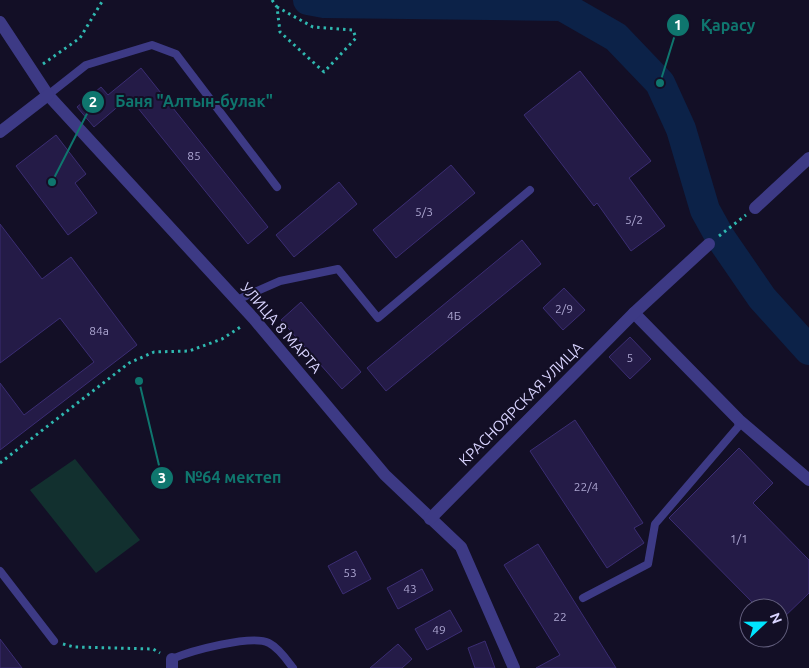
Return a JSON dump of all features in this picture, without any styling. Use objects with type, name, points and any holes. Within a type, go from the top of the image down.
[{"type":"street","name":"УЛИЦА 8 МАРТА","points":[[0,22],[48,95],[254,319],[384,475],[461,547],[514,668]]},
{"type":"street","points":[[0,132],[48,95]]},
{"type":"street","points":[[755,208],[809,158]]},
{"type":"street","name":"КРАСНОЯРСКАЯ УЛИЦА","points":[[430,519],[634,313],[712,241]]},
{"type":"street","points":[[634,313],[739,420],[809,480]]},
{"type":"lane","points":[[48,95],[86,65],[152,45],[176,54],[277,187]]},
{"type":"lane","points":[[237,300],[280,281],[338,269],[378,318],[530,190]]},
{"type":"lane","points":[[583,598],[648,564],[656,524],[738,427],[739,420]]},
{"type":"lane","points":[[0,571],[54,641]]},
{"type":"lane","points":[[172,664],[198,648],[257,641],[269,643],[293,668]]},
{"type":"path","points":[[32,71],[80,38],[103,0]]},
{"type":"path","points":[[272,0],[277,7],[313,27],[353,30],[356,38],[324,72],[280,32],[277,7]]},
{"type":"path","points":[[712,241],[732,226]]},
{"type":"path","points":[[0,463],[129,363],[154,352],[189,351],[214,342],[254,319]]},
{"type":"path","points":[[54,641],[74,647],[153,649],[172,664]]},
{"type":"green space","points":[[75,459],[140,540],[96,573],[30,490]]},
{"type":"building","points":[[141,68],[268,227],[248,244],[129,97],[94,127],[77,107],[101,87],[108,95]]},
{"type":"building","points":[[580,71],[651,161],[629,178],[665,226],[631,251],[597,203],[594,206],[524,115]]},
{"type":"building","points":[[56,135],[86,174],[75,183],[97,213],[68,235],[16,166]]},
{"type":"building","points":[[451,165],[475,193],[396,258],[373,230]]},
{"type":"building","points":[[339,182],[357,204],[294,257],[276,235]]},
{"type":"building","points":[[0,224],[42,279],[71,257],[137,345],[0,450],[0,383],[24,415],[94,362],[60,318],[0,363]]},
{"type":"building","points":[[522,240],[541,264],[386,391],[367,368]]},
{"type":"building","points":[[564,288],[585,310],[563,330],[543,308]]},
{"type":"building","points":[[301,302],[361,372],[342,389],[281,320]]},
{"type":"building","points":[[630,337],[651,359],[630,379],[609,357]]},
{"type":"building","points":[[575,420],[643,523],[634,528],[644,543],[607,568],[530,451]]},
{"type":"building","points":[[739,448],[773,483],[753,503],[809,560],[809,593],[789,612],[789,598],[748,598],[669,518]]},
{"type":"building","points":[[538,544],[616,668],[536,668],[560,655],[504,565]]},
{"type":"building","points":[[356,551],[371,579],[343,594],[328,566]]},
{"type":"building","points":[[422,569],[433,590],[398,609],[387,588]]},
{"type":"building","points":[[450,610],[462,631],[427,650],[415,629]]},
{"type":"building","points":[[0,639],[22,668],[0,668]]},
{"type":"building","points":[[485,641],[495,668],[475,668],[468,648]]},
{"type":"building","points":[[398,644],[412,659],[402,668],[370,668]]},
{"type":"waterway","points":[[308,0],[324,3],[562,6],[616,37],[660,83],[681,129],[705,210],[720,237],[762,298],[809,350]]},
{"type":"place","name":"Қарасу","points":[[660,83]]},
{"type":"place","name":"Баня \"Алтын-булак\"","points":[[52,182]]},
{"type":"place","name":"№64 мектеп","points":[[139,381]]}]
